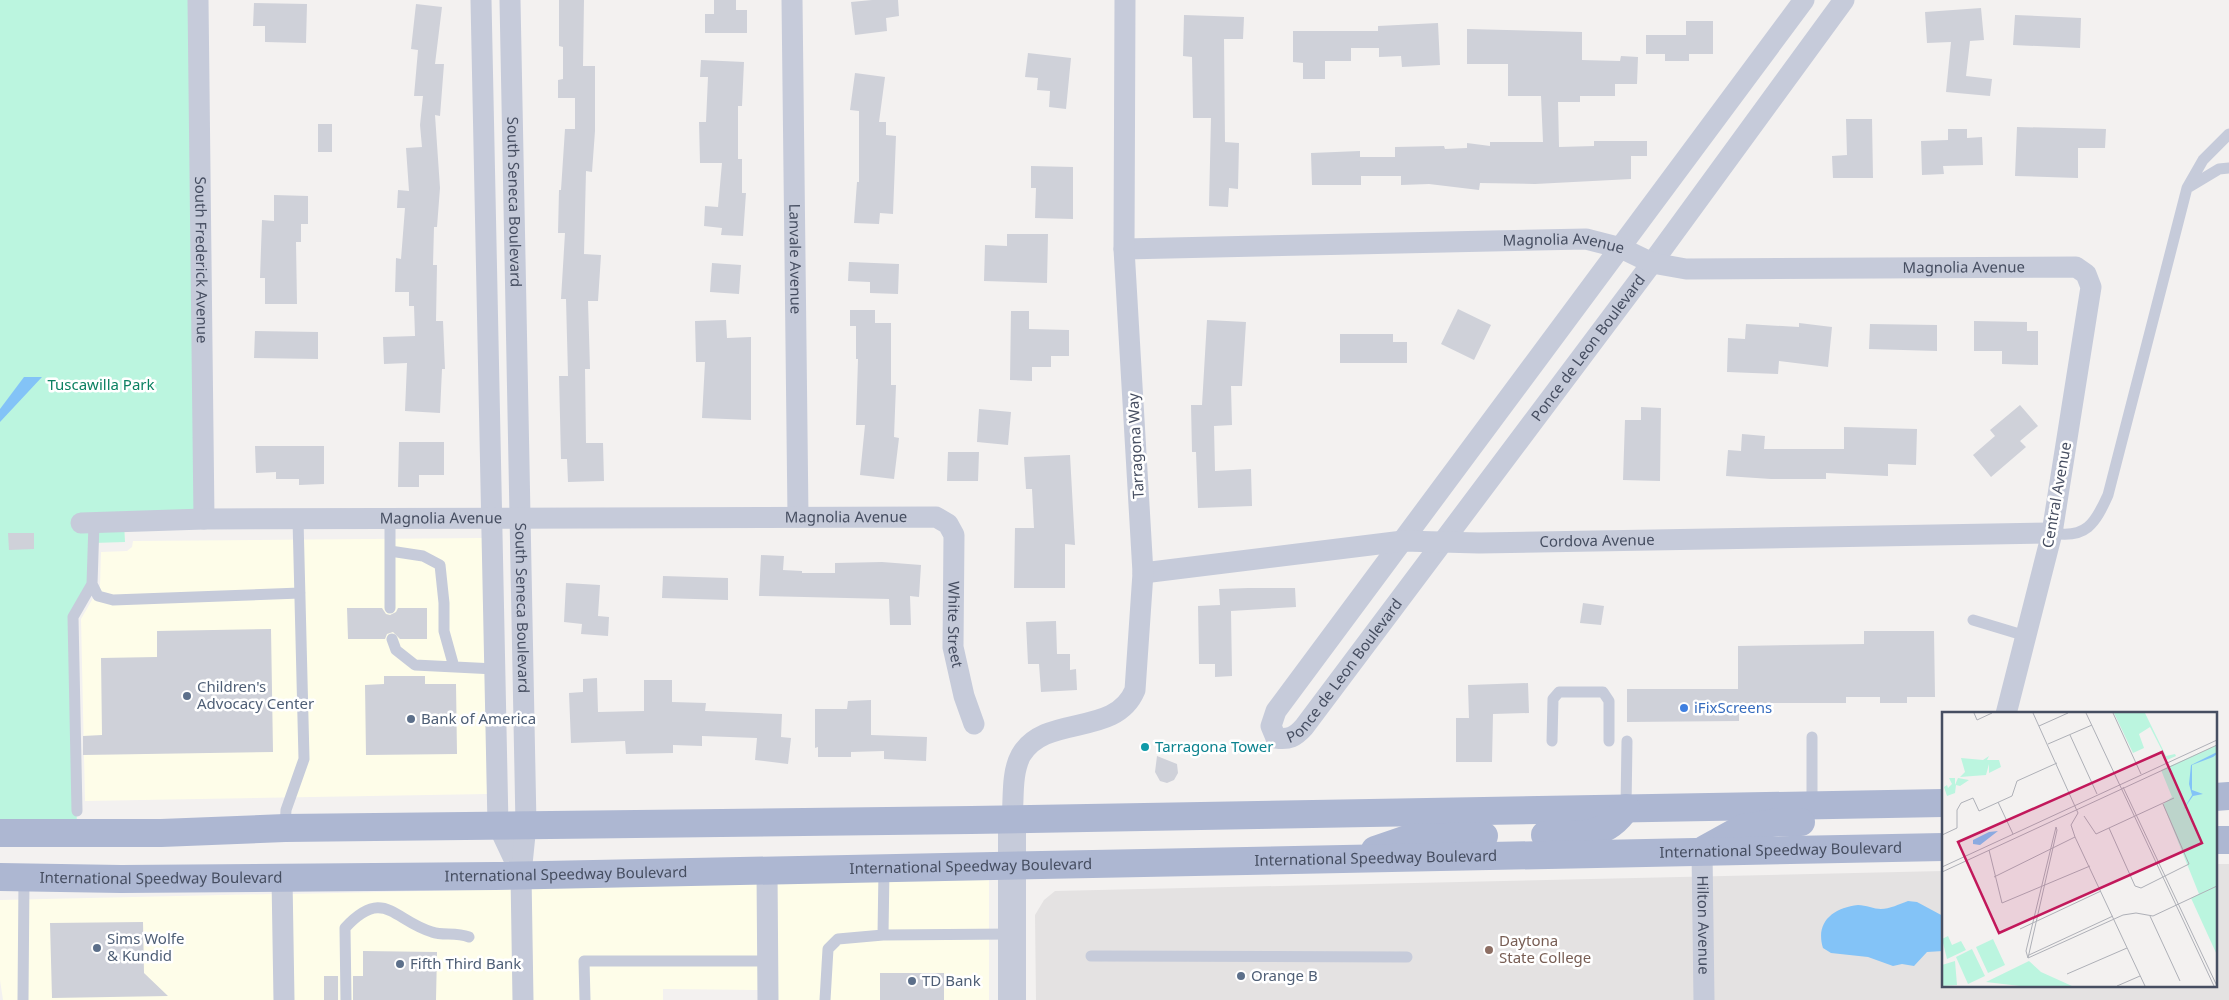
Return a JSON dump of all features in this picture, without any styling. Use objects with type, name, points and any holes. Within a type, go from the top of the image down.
[{"type":"main road","points":[[2216,797],[2229,796]]},
{"type":"main road","points":[[0,833],[161,833],[285,828],[1012,819],[1942,802]]},
{"type":"main road","points":[[1357,858],[1410,838],[1579,835],[1609,828],[1626,808]]},
{"type":"main road","points":[[1702,851],[1743,828],[1778,822],[1942,820]]},
{"type":"main road","points":[[0,852],[134,852],[161,833]]},
{"type":"main road","points":[[2216,840],[2229,840]]},
{"type":"main road","name":"International Speedway Boulevard","points":[[12,877],[282,878],[767,871],[1942,847]]},
{"type":"street","name":"South Frederick Avenue","points":[[198,0],[204,519]]},
{"type":"street","name":"South Seneca Boulevard","points":[[482,0],[498,826],[521,874]]},
{"type":"street","name":"South Seneca Boulevard","points":[[510,0],[526,825],[521,874]]},
{"type":"street","name":"Lanvale Avenue","points":[[792,0],[798,517]]},
{"type":"street","name":"Tarragona Way","points":[[1012,819],[1015,777],[1021,756],[1032,742],[1054,732],[1103,719],[1124,708],[1135,690],[1143,573],[1124,249],[1125,0]]},
{"type":"street","name":"Ponce de Leon Boulevard","points":[[1804,0],[1276,711],[1271,726],[1276,738],[1287,740],[1298,735],[1445,542],[1844,0]]},
{"type":"street","points":[[485,185],[514,182]]},
{"type":"street","name":"Magnolia Avenue","points":[[1124,249],[1586,239],[1621,248],[1652,263],[1686,269],[2076,267],[2086,274]]},
{"type":"street","name":"Central Avenue","points":[[2007,712],[2052,533],[2091,287],[2086,274]]},
{"type":"street","name":"Magnolia Avenue","points":[[87,523],[204,519],[936,517],[948,524]]},
{"type":"street","name":"White Street","points":[[948,524],[954,534],[953,647],[964,696],[974,724]]},
{"type":"street","name":"Cordova Avenue","points":[[1143,573],[1403,541],[1445,542],[2052,533]]},
{"type":"street","points":[[495,669],[523,669]]},
{"type":"street","points":[[1012,819],[1012,1000]]},
{"type":"street","name":"Hilton Avenue","points":[[1702,851],[1704,1000]]},
{"type":"street","points":[[767,871],[768,1000]]},
{"type":"street","points":[[521,874],[523,1000]]},
{"type":"street","points":[[282,878],[284,1000]]},
{"type":"lane","points":[[2052,533],[2070,536],[2083,530],[2098,516],[2108,495],[2187,188],[2203,160],[2229,134]]},
{"type":"lane","points":[[2187,188],[2219,169],[2229,168]]},
{"type":"lane","points":[[390,518],[390,608]]},
{"type":"lane","points":[[285,828],[286,810],[304,760],[298,519]]},
{"type":"lane","points":[[87,523],[92,584],[98,596],[113,600],[300,593]]},
{"type":"lane","points":[[390,551],[424,556],[440,565],[444,603],[444,631],[454,667]]},
{"type":"lane","points":[[77,811],[73,617],[92,584]]},
{"type":"lane","points":[[1973,620],[2026,636]]},
{"type":"lane","points":[[392,639],[396,650],[415,665],[495,669]]},
{"type":"lane","points":[[1552,741],[1553,700],[1559,692],[1603,692],[1609,701],[1609,741]]},
{"type":"lane","points":[[1812,737],[1812,804]]},
{"type":"lane","points":[[1626,808],[1627,741]]},
{"type":"lane","points":[[883,935],[884,869]]},
{"type":"lane","points":[[12,877],[23,1000]]},
{"type":"lane","points":[[346,1000],[345,928],[360,912],[386,908],[432,932],[457,933],[470,937]]},
{"type":"lane","points":[[826,1000],[828,949],[838,939],[883,935],[1012,934]]},
{"type":"lane","points":[[1091,956],[1407,956]]},
{"type":"lane","points":[[585,1000],[584,961],[768,961]]},
{"type":"shaded area","points":[[483,538],[487,794],[85,801],[81,619],[100,586],[101,552],[127,551],[132,547],[133,541]]},
{"type":"shaded area","name":"Daytona State College","points":[[2216,864],[2229,864],[2229,1000],[1036,1000],[1035,915],[1044,900],[1055,891],[1942,871],[1942,988],[2216,988]]},
{"type":"shaded area","points":[[989,879],[989,1000],[778,1000],[777,884]]},
{"type":"shaded area","points":[[758,884],[758,990],[663,989],[663,1000],[533,1000],[531,889]]},
{"type":"shaded area","points":[[512,889],[514,1000],[293,1000],[292,894]]},
{"type":"shaded area","points":[[273,894],[274,1000],[3,1000],[0,980],[0,900]]},
{"type":"green space","name":"Tuscawilla Park","points":[[0,0],[198,0],[204,519],[124,522],[125,542],[93,543],[92,584],[73,617],[77,833],[0,833]]},
{"type":"water","points":[[24,377],[42,377],[0,422],[0,409]]},
{"type":"water","points":[[1908,901],[1917,902],[1942,915],[1942,951],[1927,952],[1914,966],[1902,964],[1893,966],[1868,957],[1831,953],[1823,948],[1821,939],[1824,924],[1834,913],[1841,909],[1858,905],[1878,909]]},
{"type":"building","points":[[559,0],[584,0],[583,66],[595,66],[595,131],[592,172],[586,171],[584,254],[601,255],[598,301],[588,301],[590,369],[585,369],[586,443],[603,443],[604,481],[568,482],[567,459],[561,459],[559,376],[568,376],[566,299],[561,299],[565,233],[558,233],[559,190],[561,190],[565,129],[575,129],[575,98],[558,98],[558,80],[563,79],[563,47],[559,46]]},
{"type":"building","points":[[714,0],[736,0],[736,10],[747,10],[747,33],[705,33],[705,14],[714,14]]},
{"type":"building","points":[[898,0],[899,16],[886,18],[887,31],[855,35],[851,2]]},
{"type":"building","points":[[254,3],[307,4],[306,43],[265,42],[265,26],[253,26]]},
{"type":"building","points":[[416,4],[442,7],[435,64],[444,64],[440,116],[435,115],[440,188],[437,227],[434,227],[433,265],[437,265],[436,321],[443,321],[445,369],[442,369],[440,413],[405,411],[407,363],[384,364],[383,337],[415,336],[414,306],[409,306],[409,292],[395,292],[396,258],[401,259],[405,208],[397,208],[398,190],[409,191],[406,148],[422,147],[420,125],[423,96],[414,96],[418,50],[411,49]]},
{"type":"building","points":[[1981,8],[1984,40],[1970,41],[1966,76],[1992,79],[1990,96],[1946,92],[1951,42],[1927,43],[1925,12]]},
{"type":"building","points":[[1184,15],[1244,17],[1243,39],[1224,39],[1225,142],[1239,143],[1238,189],[1229,188],[1228,207],[1209,206],[1211,118],[1193,118],[1192,57],[1183,56]]},
{"type":"building","points":[[2015,15],[2081,18],[2080,48],[2013,45]]},
{"type":"building","points":[[1686,21],[1713,21],[1713,54],[1689,54],[1689,61],[1665,61],[1665,54],[1646,54],[1646,35],[1686,35]]},
{"type":"building","points":[[1438,23],[1440,65],[1402,67],[1401,56],[1379,57],[1379,48],[1351,48],[1351,61],[1325,61],[1325,79],[1303,79],[1303,63],[1293,62],[1293,31],[1378,31],[1378,26]]},
{"type":"building","points":[[1467,29],[1582,32],[1582,60],[1620,61],[1621,56],[1638,57],[1637,84],[1615,84],[1615,96],[1580,96],[1580,102],[1558,102],[1559,147],[1594,146],[1594,141],[1647,141],[1647,156],[1631,156],[1631,179],[1535,184],[1480,183],[1479,190],[1429,184],[1401,185],[1401,176],[1361,176],[1361,185],[1312,185],[1311,153],[1360,151],[1360,157],[1395,157],[1395,147],[1444,146],[1445,149],[1467,148],[1467,143],[1490,146],[1490,142],[1543,142],[1541,96],[1508,96],[1508,64],[1467,64]]},
{"type":"building","points":[[1028,53],[1071,58],[1066,109],[1049,107],[1050,91],[1037,90],[1038,78],[1025,77]]},
{"type":"building","points":[[701,60],[744,62],[742,106],[738,106],[738,159],[742,159],[742,193],[746,193],[743,236],[721,235],[722,228],[704,226],[705,206],[718,207],[722,163],[700,163],[699,122],[706,122],[708,77],[700,77]]},
{"type":"building","points":[[855,73],[885,77],[879,122],[886,122],[886,135],[896,136],[893,214],[880,213],[879,224],[854,223],[857,182],[859,182],[859,111],[850,110]]},
{"type":"building","points":[[1846,119],[1872,119],[1873,178],[1833,178],[1832,156],[1847,155]]},
{"type":"building","points":[[318,124],[332,124],[332,152],[318,152]]},
{"type":"building","points":[[2017,127],[2106,129],[2105,148],[2078,148],[2078,178],[2015,176]]},
{"type":"building","points":[[1948,129],[1967,129],[1967,138],[1982,137],[1983,165],[1943,166],[1944,174],[1922,175],[1921,141],[1948,140]]},
{"type":"building","points":[[1031,166],[1073,167],[1073,219],[1035,218],[1036,188],[1031,188]]},
{"type":"building","points":[[274,195],[308,196],[308,224],[301,224],[301,242],[296,242],[297,304],[265,304],[265,278],[260,278],[262,220],[274,221]]},
{"type":"building","points":[[1007,234],[1048,234],[1047,283],[984,281],[985,245],[1007,246]]},
{"type":"building","points":[[849,262],[899,264],[898,294],[870,293],[870,282],[848,281]]},
{"type":"building","points":[[712,263],[741,265],[739,294],[710,292]]},
{"type":"building","points":[[1458,309],[1491,325],[1474,360],[1441,344]]},
{"type":"building","points":[[850,310],[875,310],[875,323],[891,323],[891,385],[896,385],[894,437],[899,438],[894,479],[860,475],[865,425],[856,425],[858,359],[856,359],[856,326],[850,326]]},
{"type":"building","points":[[1011,311],[1029,311],[1029,329],[1069,330],[1069,356],[1051,356],[1051,367],[1032,367],[1032,381],[1010,380]]},
{"type":"building","points":[[726,320],[727,338],[751,337],[751,420],[702,418],[705,362],[696,362],[695,321]]},
{"type":"building","points":[[1207,320],[1246,322],[1242,386],[1231,386],[1232,425],[1214,426],[1215,471],[1251,469],[1252,506],[1198,508],[1196,452],[1192,452],[1191,405],[1202,405]]},
{"type":"building","points":[[1974,321],[2027,322],[2027,331],[2038,331],[2038,365],[2002,364],[2002,351],[1974,351]]},
{"type":"building","points":[[1799,323],[1832,327],[1828,367],[1779,361],[1778,374],[1727,372],[1728,338],[1745,339],[1746,324],[1799,327]]},
{"type":"building","points":[[1870,324],[1937,325],[1937,351],[1869,349]]},
{"type":"building","points":[[255,331],[318,332],[318,359],[254,358]]},
{"type":"building","points":[[1340,334],[1393,334],[1393,342],[1407,342],[1407,363],[1340,363]]},
{"type":"building","points":[[2020,405],[2038,426],[2020,441],[2026,447],[1991,477],[1973,455],[1995,436],[1990,430]]},
{"type":"building","points":[[1641,407],[1661,408],[1660,481],[1623,480],[1625,420],[1641,420]]},
{"type":"building","points":[[979,409],[1011,412],[1008,445],[977,442]]},
{"type":"building","points":[[1844,427],[1917,429],[1916,465],[1888,464],[1888,476],[1826,473],[1826,479],[1771,479],[1726,476],[1728,450],[1741,451],[1742,434],[1765,436],[1764,449],[1844,449]]},
{"type":"building","points":[[399,442],[444,442],[444,475],[419,475],[419,487],[398,487]]},
{"type":"building","points":[[255,446],[324,446],[324,484],[299,485],[299,479],[276,479],[276,472],[256,473]]},
{"type":"building","points":[[948,452],[979,452],[978,481],[947,481]]},
{"type":"building","points":[[1070,455],[1075,545],[1065,544],[1065,588],[1014,588],[1015,528],[1034,528],[1032,489],[1026,489],[1024,457]]},
{"type":"building","points":[[8,533],[34,533],[34,549],[9,550]]},
{"type":"building","points":[[761,555],[784,556],[783,570],[802,571],[802,573],[835,573],[835,563],[882,562],[921,565],[919,597],[910,596],[911,625],[890,625],[889,599],[759,596]]},
{"type":"building","points":[[663,576],[728,578],[728,600],[662,598]]},
{"type":"building","points":[[566,583],[600,585],[598,616],[609,617],[608,636],[581,634],[582,624],[564,622]]},
{"type":"building","points":[[1295,588],[1296,607],[1231,611],[1232,676],[1215,677],[1215,664],[1199,664],[1198,606],[1220,605],[1219,589]]},
{"type":"building","points":[[1583,603],[1604,606],[1601,625],[1580,623]]},
{"type":"building","points":[[347,608],[382,608],[386,614],[390,615],[396,612],[398,608],[427,608],[427,639],[400,639],[393,632],[387,634],[385,639],[348,639]]},
{"type":"building","points":[[1056,621],[1057,654],[1070,654],[1070,670],[1076,669],[1077,690],[1041,692],[1039,664],[1028,664],[1026,622]]},
{"type":"building","name":"Children's Advocacy Center","points":[[271,629],[273,752],[83,755],[83,736],[102,735],[101,658],[157,657],[157,631]]},
{"type":"building","points":[[1864,631],[1934,631],[1935,697],[1907,697],[1907,703],[1880,703],[1880,697],[1846,697],[1846,703],[1739,703],[1739,721],[1627,722],[1627,689],[1738,689],[1738,646],[1864,644]]},
{"type":"building","name":"Bank of America","points":[[384,676],[425,676],[425,684],[456,684],[457,754],[366,755],[365,685],[384,684]]},
{"type":"building","points":[[597,678],[598,712],[644,711],[644,680],[672,680],[672,702],[706,703],[705,711],[782,714],[781,737],[791,738],[788,764],[755,760],[757,738],[702,736],[702,746],[673,745],[673,753],[626,754],[625,741],[571,743],[569,693],[583,692],[583,679]]},
{"type":"building","points":[[1528,683],[1529,713],[1493,714],[1492,762],[1456,762],[1456,718],[1469,718],[1468,685]]},
{"type":"building","points":[[871,700],[871,735],[927,737],[926,761],[884,759],[884,751],[851,752],[851,757],[818,757],[818,747],[815,748],[815,709],[847,709],[848,701]]},
{"type":"building","points":[[1157,756],[1177,764],[1178,773],[1174,780],[1167,783],[1160,781],[1155,772]]},
{"type":"building","name":"Sims Wolfe & Kundid","points":[[143,922],[144,973],[168,996],[52,998],[50,923]]},
{"type":"building","name":"Fifth Third Bank","points":[[363,951],[437,952],[436,1000],[353,1000],[353,976],[363,976]]},
{"type":"building","name":"TD Bank","points":[[880,973],[944,973],[944,1000],[880,1000]]},
{"type":"building","points":[[324,976],[338,976],[338,1000],[324,1000]]},
{"type":"place","name":"Children's Advocacy Center","points":[[187,696]]},
{"type":"place","name":"iFixScreens","points":[[1684,708]]},
{"type":"place","name":"Bank of America","points":[[411,719]]},
{"type":"place","name":"Tarragona Tower","points":[[1145,747]]},
{"type":"place","name":"Sims Wolfe & Kundid","points":[[97,948]]},
{"type":"place","name":"Daytona State College","points":[[1489,950]]},
{"type":"place","name":"Fifth Third Bank","points":[[400,964]]},
{"type":"place","name":"Orange B","points":[[1241,976]]},
{"type":"place","name":"TD Bank","points":[[912,981]]}]
